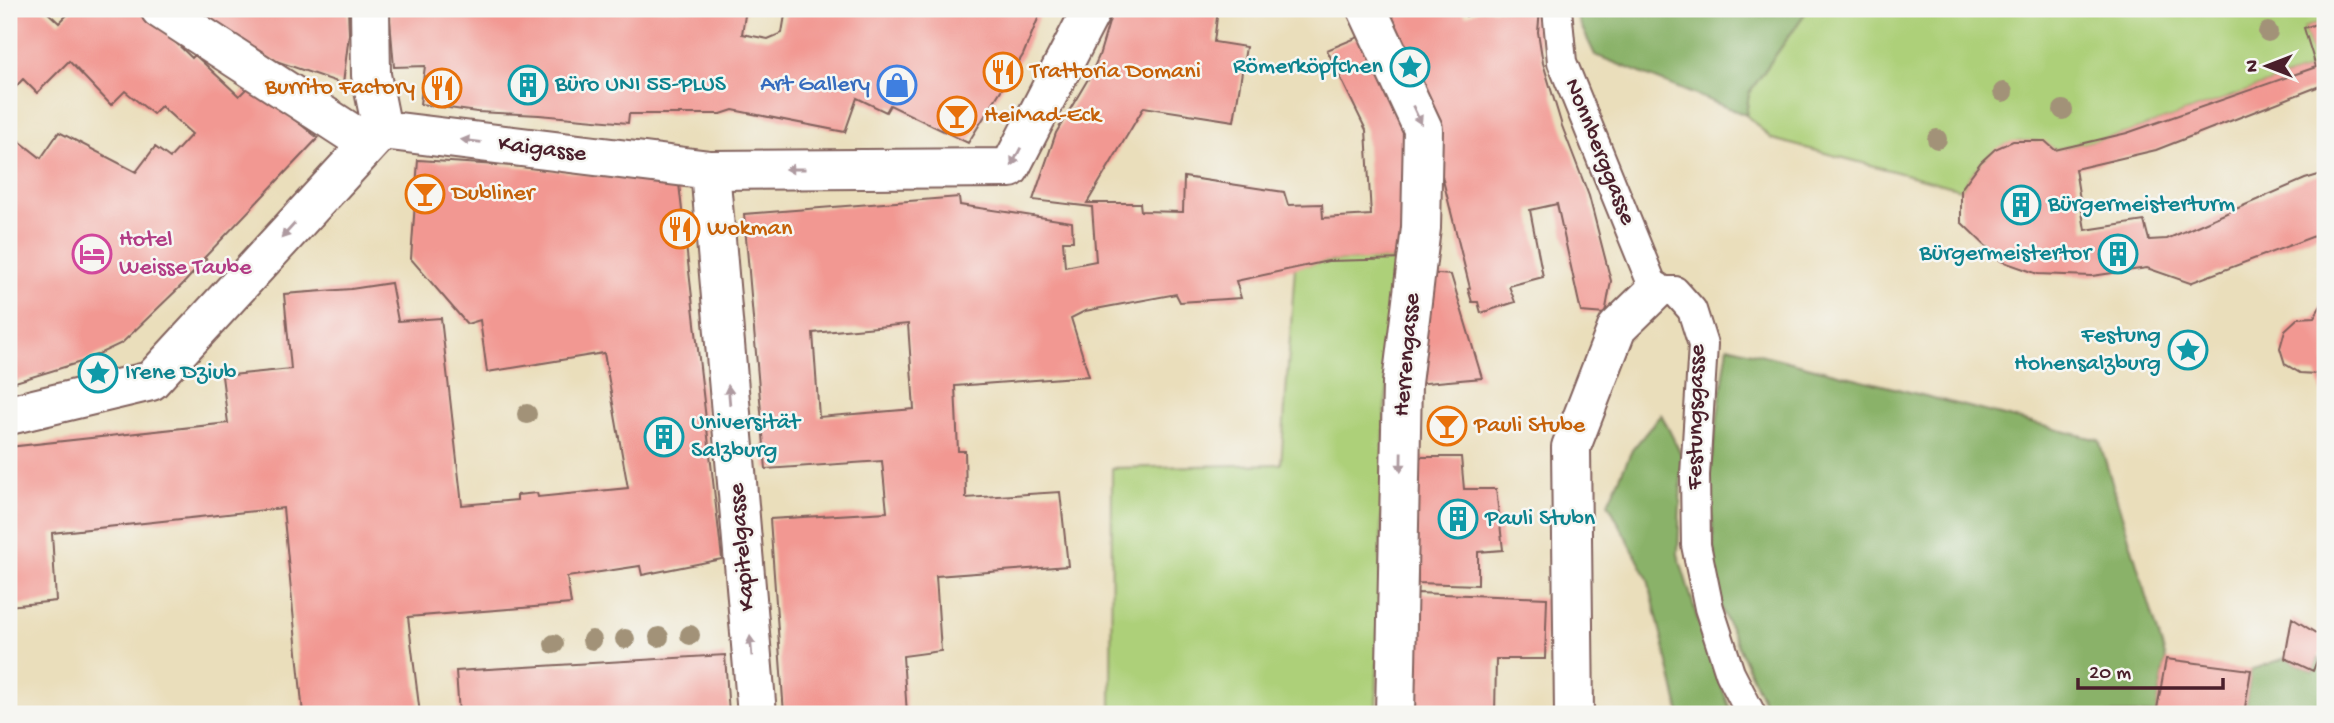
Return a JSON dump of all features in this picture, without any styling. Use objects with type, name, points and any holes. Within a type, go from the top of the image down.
[{"type":"street","points":[[160,9],[375,137]]},
{"type":"street","points":[[9,415],[151,381],[375,137],[370,9]]},
{"type":"street","name":"Kaigasse","points":[[375,137],[710,170],[1010,168],[1092,9]]},
{"type":"street","name":"Herrengasse","points":[[1367,9],[1423,129],[1421,228],[1402,383],[1395,714]]},
{"type":"street","name":"Kapitelgasse","points":[[710,170],[757,714]]},
{"type":"street","points":[[1574,714],[1571,447],[1617,328],[1655,291]]},
{"type":"lane","name":"Nonnberggasse","points":[[1557,9],[1562,62],[1655,291]]},
{"type":"lane","name":"Festungsgasse","points":[[1655,291],[1675,291],[1692,310],[1703,345],[1695,475],[1696,545],[1709,608],[1730,673],[1751,714]]},
{"type":"green space","points":[[1576,9],[1808,9],[1749,93],[1746,115],[1595,55],[1575,13]]},
{"type":"green space","points":[[1808,9],[2325,9],[2325,21],[2304,28],[2316,67],[2127,133],[2055,150],[2038,141],[2004,145],[1988,156],[1961,189],[1772,139],[1746,115],[1749,93]]},
{"type":"green space","points":[[1406,259],[1385,407],[1376,714],[1111,714],[1112,468],[1281,464],[1295,267],[1328,261]]},
{"type":"green space","points":[[1728,346],[2099,440],[2166,659],[2156,714],[1769,714],[1718,602],[1709,475]]},
{"type":"green space","points":[[1661,414],[1682,456],[1678,554],[1705,643],[1732,714],[1680,714],[1648,579],[1608,503],[1632,450]]},
{"type":"green space","points":[[2285,658],[2313,671],[2319,658],[2325,661],[2325,714],[2244,714],[2251,670]]},
{"type":"building","points":[[9,9],[44,9],[59,23],[73,9],[141,9],[192,58],[195,55],[239,96],[250,85],[318,138],[204,258],[206,259],[182,285],[122,343],[84,361],[9,384],[9,133],[41,158],[59,132],[136,172],[155,147],[170,158],[192,134],[161,106],[153,114],[125,91],[111,105],[69,61],[37,93],[23,79],[9,94]]},
{"type":"building","points":[[177,9],[348,9],[349,34],[343,84],[250,52]]},
{"type":"building","points":[[389,9],[555,9],[616,12],[616,9],[746,9],[742,34],[768,39],[782,33],[786,9],[1042,9],[1023,55],[968,143],[890,105],[886,112],[857,98],[845,132],[733,110],[721,114],[629,114],[628,123],[477,112],[420,104],[425,66],[394,67]]},
{"type":"building","points":[[1113,9],[1218,9],[1214,42],[1246,47],[1234,121],[1144,107],[1087,203],[1140,203],[1141,211],[1183,212],[1184,177],[1284,192],[1288,205],[1322,204],[1323,218],[1371,215],[1366,130],[1327,50],[1363,35],[1409,133],[1406,259],[1328,261],[1236,281],[1241,298],[1180,302],[1176,294],[1085,311],[1071,318],[1089,376],[955,386],[958,451],[965,451],[966,498],[1060,492],[1068,566],[936,576],[941,651],[903,656],[907,714],[784,714],[770,519],[887,512],[882,461],[766,469],[744,214],[959,197],[960,205],[1072,222],[1073,241],[1063,241],[1065,267],[1096,261],[1092,207],[1033,200],[1056,133],[1099,56]],"holes":[[[908,324],[914,409],[819,417],[813,333]]]},
{"type":"building","points":[[1381,9],[1461,9],[1466,16],[1481,9],[1540,9],[1538,32],[1543,63],[1562,126],[1589,196],[1611,281],[1605,314],[1581,312],[1557,204],[1530,210],[1543,277],[1509,286],[1515,302],[1481,313],[1478,302],[1472,302],[1433,140]]},
{"type":"building","points":[[2325,21],[2325,84],[2156,150],[2075,169],[2085,230],[2144,221],[2149,240],[2167,239],[2305,179],[2325,173],[2325,232],[2190,283],[2147,268],[2092,276],[2038,274],[2001,261],[1961,222],[1961,189],[1981,162],[1995,149],[2013,141],[2045,141],[2055,150],[2127,133],[2316,67],[2304,28]]},
{"type":"building","points":[[418,160],[514,166],[679,184],[722,559],[642,575],[640,566],[567,577],[571,604],[408,617],[420,714],[303,714],[283,508],[52,533],[56,601],[9,606],[9,447],[228,423],[222,376],[291,369],[284,294],[391,283],[398,321],[441,318],[462,505],[517,500],[517,495],[537,493],[538,497],[628,488],[604,353],[487,372],[480,320],[467,324],[411,259]]},
{"type":"building","points":[[1426,273],[1451,275],[1482,378],[1415,384]]},
{"type":"building","points":[[2325,299],[2325,403],[2316,374],[2300,373],[2285,364],[2280,348],[2285,330],[2298,318],[2314,317]]},
{"type":"building","name":"Pauli Stubn","points":[[1415,457],[1461,457],[1464,489],[1496,489],[1503,550],[1478,552],[1478,585],[1418,583]]},
{"type":"building","points":[[1416,593],[1547,598],[1545,659],[1496,659],[1495,714],[1411,714]]},
{"type":"building","points":[[2292,618],[2325,639],[2313,671],[2285,658]]},
{"type":"building","points":[[725,655],[729,714],[459,714],[456,671]]},
{"type":"building","points":[[2166,659],[2251,670],[2244,714],[2156,714]]},
{"type":"place","name":"Römerköpfchen","points":[[1410,67]]},
{"type":"place","name":"Trattoria Domani","points":[[1003,72]]},
{"type":"place","name":"Büro UNI 55-PLUS","points":[[528,85]]},
{"type":"place","name":"Art Gallery","points":[[897,85]]},
{"type":"place","name":"Burrito Factory","points":[[442,88]]},
{"type":"place","name":"HeiMad-Eck","points":[[957,116]]},
{"type":"place","name":"Dubliner","points":[[425,194]]},
{"type":"place","name":"Bürgermeisterturm","points":[[2021,205]]},
{"type":"place","name":"Wokman","points":[[680,229]]},
{"type":"place","name":"Hotel Weisse Taube","points":[[92,254]]},
{"type":"place","name":"Bürgermeistertor","points":[[2118,254]]},
{"type":"place","name":"Festung Hohensalzburg","points":[[2188,350]]},
{"type":"place","name":"Irene Dziub","points":[[98,373]]},
{"type":"place","name":"Pauli Stube","points":[[1447,426]]},
{"type":"place","name":"Universität Salzburg","points":[[664,437]]},
{"type":"place","name":"Pauli Stubn","points":[[1458,519]]}]
